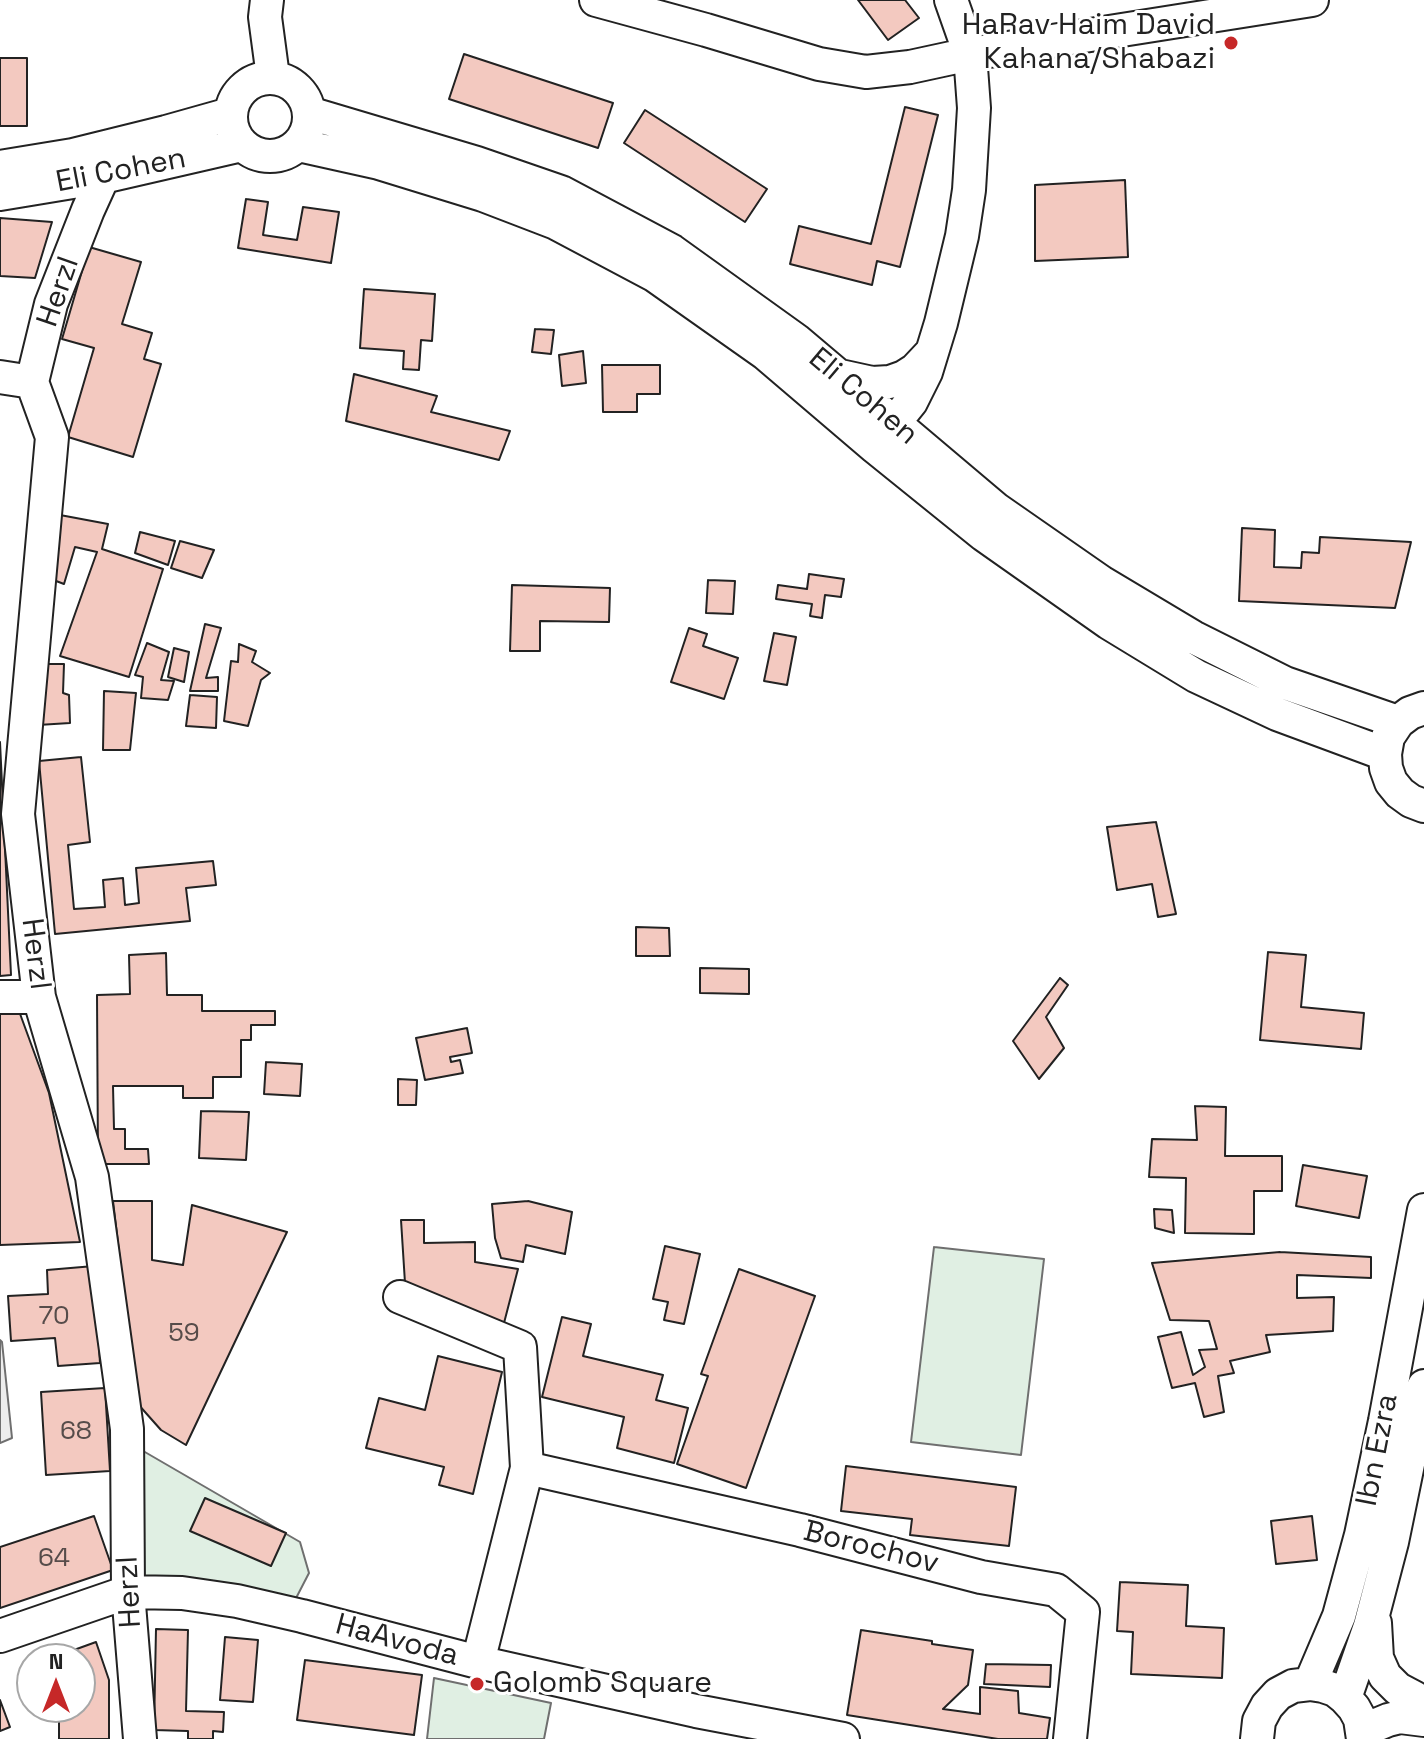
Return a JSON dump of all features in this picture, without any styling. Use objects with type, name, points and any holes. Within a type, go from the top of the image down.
[{"type":"street","points":[[267,0],[265,17],[273,77]]},
{"type":"street","points":[[596,0],[819,64],[866,72],[1312,0]]},
{"type":"street","points":[[885,435],[911,402],[926,372],[962,236],[969,190],[974,108],[970,54],[951,0]]},
{"type":"street","points":[[273,77],[301,92],[309,113],[307,130],[298,145],[276,156],[264,156],[242,145],[235,136],[230,114],[232,104],[244,87],[262,78],[273,77]]},
{"type":"street","name":"Eli Cohen","points":[[309,113],[477,163],[561,192],[672,251],[796,340],[837,375],[885,435],[984,535],[1109,623],[1196,676],[1277,714],[1385,754]]},
{"type":"street","name":"Eli Cohen","points":[[0,167],[73,155],[230,114]]},
{"type":"street","name":"Eli Cohen","points":[[0,194],[103,177],[242,145]]},
{"type":"street","name":"Eli Cohen","points":[[298,145],[379,163],[483,195],[556,223],[654,275],[1101,582],[1166,622],[1285,683],[1416,710]]},
{"type":"street","name":"Herzl","points":[[103,177],[51,304],[32,382],[52,437],[18,814],[39,997],[92,1177],[127,1429],[128,1592],[140,1739]]},
{"type":"street","points":[[837,375],[856,381],[890,382],[915,370],[933,351]]},
{"type":"street","points":[[0,377],[32,382]]},
{"type":"street","points":[[1416,710],[1388,737],[1386,768],[1391,782],[1400,793],[1424,806]]},
{"type":"street","points":[[0,997],[39,997]]},
{"type":"street","name":"Ibn Ezra","points":[[1310,1684],[1339,1616],[1361,1535],[1424,1210]]},
{"type":"street","points":[[400,1297],[520,1347],[527,1468],[478,1662]]},
{"type":"street","name":"Ibn Ezra","points":[[1348,1700],[1420,1428],[1424,1386]]},
{"type":"street","name":"Borochov","points":[[527,1468],[800,1530],[981,1577],[1056,1590],[1083,1612],[1070,1739]]},
{"type":"street","name":"HaAvoda","points":[[0,1636],[128,1592],[182,1593],[237,1601],[478,1662],[696,1711],[843,1739]]},
{"type":"street","points":[[1375,1606],[1377,1658],[1385,1676],[1421,1706]]},
{"type":"street","points":[[1251,1733],[1278,1694],[1293,1686],[1310,1684],[1335,1690],[1348,1700],[1360,1719],[1363,1738]]},
{"type":"street","points":[[1348,1700],[1382,1698],[1421,1706]]},
{"type":"street","points":[[1363,1738],[1376,1725],[1421,1706]]},
{"type":"green space","points":[[934,1247],[1044,1259],[1021,1455],[911,1442]]},
{"type":"green space","points":[[138,1448],[300,1542],[309,1573],[293,1604],[138,1577]]},
{"type":"green space","points":[[434,1678],[551,1703],[544,1739],[427,1739]]},
{"type":"shaded area","points":[[0,1340],[12,1438],[0,1443]]},
{"type":"building","points":[[858,0],[905,0],[919,18],[888,40]]},
{"type":"building","points":[[464,54],[613,103],[598,148],[449,99]]},
{"type":"building","points":[[0,58],[27,58],[27,126],[0,126]]},
{"type":"building","points":[[905,107],[938,115],[900,267],[877,261],[872,285],[790,264],[799,226],[871,244]]},
{"type":"building","points":[[645,110],[767,189],[745,222],[624,143]]},
{"type":"building","points":[[1125,180],[1128,257],[1035,261],[1035,185]]},
{"type":"building","points":[[246,199],[268,202],[263,235],[297,240],[303,207],[339,212],[331,263],[238,248]]},
{"type":"building","points":[[0,218],[52,222],[35,278],[0,276]]},
{"type":"building","points":[[89,247],[141,262],[122,324],[152,333],[144,359],[161,364],[133,457],[68,437],[94,348],[62,339]]},
{"type":"building","points":[[364,289],[435,294],[432,341],[421,340],[419,370],[403,369],[404,351],[360,348]]},
{"type":"building","points":[[535,329],[554,330],[551,354],[532,352]]},
{"type":"building","points":[[583,351],[586,383],[562,386],[559,355]]},
{"type":"building","points":[[602,365],[660,365],[660,394],[637,394],[637,412],[603,412]]},
{"type":"building","points":[[354,374],[437,396],[431,412],[510,431],[499,460],[346,421]]},
{"type":"building","points":[[60,515],[108,524],[102,549],[163,569],[129,677],[60,656],[97,552],[75,547],[64,584],[43,576]]},
{"type":"building","points":[[1242,528],[1275,530],[1274,567],[1301,568],[1302,552],[1319,553],[1320,537],[1411,542],[1395,608],[1239,601]]},
{"type":"building","points":[[140,532],[175,541],[168,565],[135,553]]},
{"type":"building","points":[[180,541],[214,550],[202,578],[171,568]]},
{"type":"building","points":[[809,574],[844,579],[841,597],[825,595],[822,618],[810,616],[812,604],[776,599],[778,585],[807,589]]},
{"type":"building","points":[[708,580],[735,581],[733,614],[706,613]]},
{"type":"building","points":[[512,585],[610,588],[609,622],[540,621],[540,651],[510,651]]},
{"type":"building","points":[[205,624],[221,628],[206,678],[218,677],[218,691],[190,691]]},
{"type":"building","points":[[689,628],[707,634],[703,646],[738,658],[724,699],[671,682]]},
{"type":"building","points":[[774,633],[796,637],[787,685],[764,681]]},
{"type":"building","points":[[147,643],[169,652],[161,680],[174,681],[168,700],[141,698],[143,677],[135,675]]},
{"type":"building","points":[[239,644],[256,651],[252,662],[270,673],[261,680],[248,726],[224,721],[231,661],[238,662]]},
{"type":"building","points":[[174,648],[189,652],[184,682],[168,677]]},
{"type":"building","points":[[36,664],[64,664],[63,693],[69,695],[70,723],[38,725]]},
{"type":"building","points":[[104,691],[136,693],[130,750],[103,750]]},
{"type":"building","points":[[190,695],[217,697],[216,728],[186,726]]},
{"type":"building","points":[[0,742],[11,975],[0,976]]},
{"type":"building","points":[[81,757],[90,842],[68,845],[74,909],[105,907],[103,880],[123,878],[125,905],[139,903],[136,868],[213,861],[216,885],[186,888],[190,921],[55,934],[39,761]]},
{"type":"building","points":[[1156,822],[1176,914],[1158,917],[1152,884],[1117,890],[1107,827]]},
{"type":"building","points":[[636,927],[669,928],[670,956],[636,956]]},
{"type":"building","points":[[1268,952],[1306,955],[1301,1007],[1364,1013],[1361,1049],[1260,1040]]},
{"type":"building","points":[[166,953],[167,995],[202,995],[202,1011],[275,1011],[275,1025],[251,1025],[251,1040],[241,1040],[241,1077],[213,1077],[213,1098],[183,1098],[183,1086],[113,1086],[114,1129],[125,1129],[125,1149],[148,1149],[149,1164],[98,1164],[97,995],[130,994],[129,955]]},
{"type":"building","points":[[700,968],[749,969],[749,994],[700,993]]},
{"type":"building","points":[[1060,978],[1068,985],[1046,1017],[1064,1048],[1039,1079],[1013,1041]]},
{"type":"building","points":[[19,1011],[49,1093],[80,1242],[0,1245],[0,1013]]},
{"type":"building","points":[[467,1028],[472,1053],[450,1057],[451,1062],[460,1060],[463,1073],[425,1080],[416,1038]]},
{"type":"building","points":[[266,1062],[302,1064],[300,1096],[264,1094]]},
{"type":"building","points":[[398,1079],[417,1080],[416,1105],[398,1105]]},
{"type":"building","points":[[1195,1106],[1226,1107],[1225,1156],[1282,1156],[1282,1191],[1254,1191],[1254,1234],[1185,1233],[1186,1178],[1149,1177],[1152,1139],[1197,1140]]},
{"type":"building","points":[[201,1111],[249,1112],[246,1160],[199,1158]]},
{"type":"building","points":[[1303,1165],[1367,1176],[1359,1218],[1296,1206]]},
{"type":"building","points":[[113,1201],[152,1201],[152,1260],[183,1265],[192,1205],[287,1232],[186,1445],[161,1430],[137,1403]]},
{"type":"building","points":[[528,1201],[572,1212],[565,1254],[526,1245],[523,1262],[501,1258],[495,1238],[492,1204]]},
{"type":"building","points":[[1154,1209],[1172,1210],[1174,1233],[1155,1228]]},
{"type":"building","points":[[401,1220],[424,1220],[424,1243],[475,1242],[475,1262],[518,1269],[504,1323],[405,1283]]},
{"type":"building","points":[[665,1246],[700,1254],[684,1324],[664,1320],[668,1302],[653,1299]]},
{"type":"building","points":[[1280,1252],[1371,1257],[1371,1278],[1297,1275],[1297,1298],[1334,1297],[1333,1331],[1266,1335],[1270,1352],[1230,1361],[1234,1373],[1218,1376],[1224,1412],[1204,1417],[1195,1383],[1172,1388],[1158,1337],[1181,1332],[1193,1375],[1205,1367],[1199,1350],[1217,1349],[1209,1321],[1170,1320],[1152,1263]]},
{"type":"building","points":[[94,1266],[100,1363],[58,1366],[55,1338],[11,1341],[8,1296],[48,1294],[47,1270]]},
{"type":"building","points":[[739,1269],[815,1296],[746,1488],[677,1464],[708,1376],[701,1374]]},
{"type":"building","points":[[562,1317],[591,1324],[583,1356],[663,1375],[656,1400],[688,1408],[674,1463],[617,1448],[624,1417],[542,1397]]},
{"type":"building","points":[[438,1356],[502,1372],[473,1494],[439,1485],[444,1467],[366,1448],[379,1398],[425,1410]]},
{"type":"building","points":[[105,1388],[110,1471],[46,1475],[41,1392]]},
{"type":"building","points":[[846,1466],[1016,1487],[1009,1546],[910,1535],[912,1519],[841,1511]]},
{"type":"building","points":[[205,1498],[286,1533],[271,1566],[190,1531]]},
{"type":"building","points":[[94,1516],[113,1570],[0,1608],[0,1547]]},
{"type":"building","points":[[1312,1516],[1317,1560],[1276,1564],[1271,1521]]},
{"type":"building","points":[[1120,1582],[1188,1585],[1186,1626],[1224,1628],[1222,1678],[1131,1674],[1133,1632],[1117,1631]]},
{"type":"building","points":[[156,1629],[188,1630],[186,1711],[224,1712],[223,1732],[213,1731],[213,1739],[188,1739],[188,1731],[154,1730]]},
{"type":"building","points":[[861,1630],[973,1650],[968,1685],[943,1709],[980,1714],[980,1687],[1018,1691],[1019,1713],[1050,1718],[1047,1739],[998,1739],[847,1715]]},
{"type":"building","points":[[225,1637],[258,1640],[253,1702],[220,1700]]},
{"type":"building","points":[[96,1642],[109,1680],[109,1739],[59,1739],[59,1723],[96,1723],[96,1643],[93,1643]]},
{"type":"building","points":[[305,1660],[422,1675],[414,1735],[297,1720]]},
{"type":"building","points":[[986,1664],[1051,1665],[1050,1687],[984,1684]]},
{"type":"building","points":[[0,1700],[10,1727],[0,1731]]},
{"type":"place","name":"HaRav Haim David Kahana/Shabazi","points":[[1231,43]]},
{"type":"place","name":"Golomb Square","points":[[477,1684]]}]
